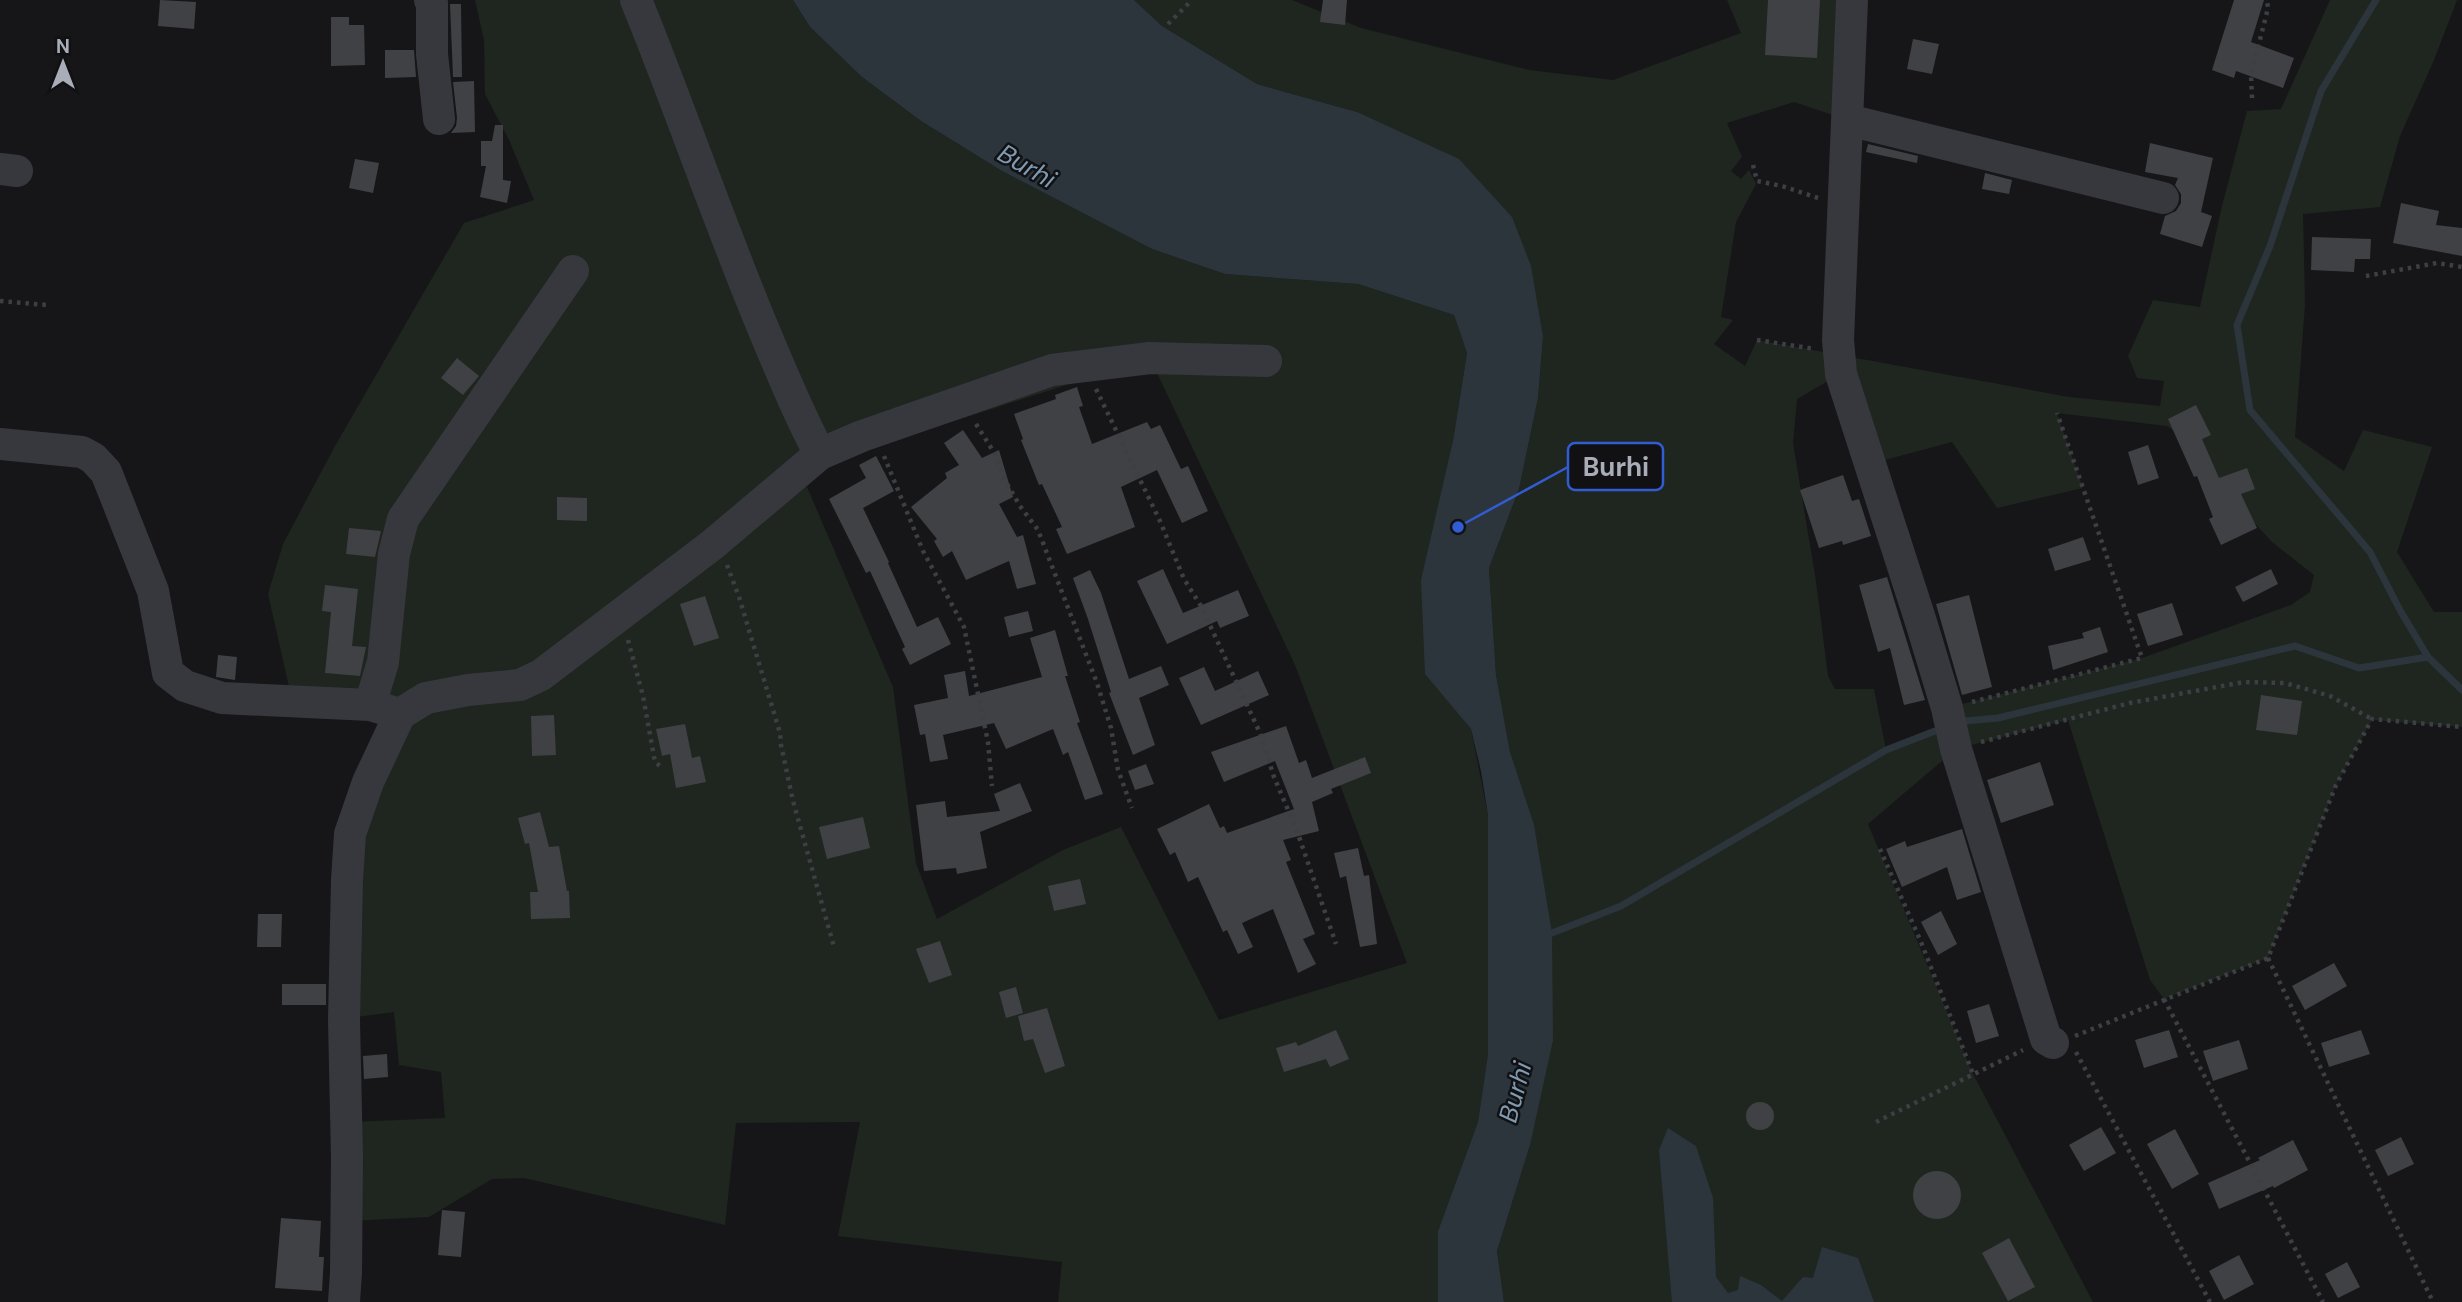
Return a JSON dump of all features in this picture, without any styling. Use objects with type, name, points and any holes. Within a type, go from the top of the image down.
[{"type":"street","points":[[429,0],[432,3],[432,54],[439,119]]},
{"type":"street","points":[[636,0],[738,269],[803,422],[820,454]]},
{"type":"street","points":[[1852,0],[1839,353],[1841,374],[1947,708],[1956,749],[2056,1040]]},
{"type":"street","points":[[1848,120],[2164,198]]},
{"type":"street","points":[[370,705],[383,662],[394,554],[403,519],[573,271]]},
{"type":"street","points":[[344,1302],[347,1158],[344,1006],[350,834],[368,782],[400,714],[426,698],[468,690],[520,685],[541,675],[712,545],[820,454],[1052,370],[1150,358],[1265,360]]},
{"type":"street","points":[[0,444],[82,452],[93,458],[106,472],[153,592],[168,673],[185,686],[222,698],[370,705],[400,714]]},
{"type":"path","points":[[1168,24],[1192,0]]},
{"type":"path","points":[[2252,98],[2251,75],[2267,0]]},
{"type":"path","points":[[1752,165],[1757,181],[1783,186],[1822,200],[1845,198]]},
{"type":"path","points":[[2366,276],[2437,263],[2462,267]]},
{"type":"path","points":[[0,300],[47,304]]},
{"type":"path","points":[[1758,340],[1839,353]]},
{"type":"path","points":[[1085,366],[1160,521],[1184,579],[1201,606],[1260,733],[1336,944]]},
{"type":"path","points":[[964,402],[995,454],[1014,497],[1038,530],[1097,683],[1111,728],[1118,769],[1132,808]]},
{"type":"path","points":[[1947,708],[2142,658],[2057,413]]},
{"type":"path","points":[[876,432],[923,551],[964,627],[988,742],[992,786]]},
{"type":"path","points":[[712,545],[726,565],[764,678],[780,733],[793,801],[834,947]]},
{"type":"path","points":[[616,618],[631,647],[655,762],[660,765]]},
{"type":"path","points":[[1956,749],[2130,703],[2244,682],[2285,683],[2330,696],[2372,719],[2462,727]]},
{"type":"path","points":[[1876,1122],[1973,1074],[2267,958],[2336,785],[2372,719]]},
{"type":"path","points":[[1880,849],[1922,942],[1973,1074]]},
{"type":"path","points":[[2267,958],[2433,1302]]},
{"type":"path","points":[[2164,999],[2323,1302]]},
{"type":"path","points":[[2056,1040],[2210,1302]]},
{"type":"shaded area","points":[[475,0],[793,0],[810,27],[862,77],[921,121],[1002,171],[1152,249],[1225,274],[1358,284],[1454,315],[1467,353],[1453,441],[1425,673],[1471,729],[1488,815],[1488,1054],[1478,1122],[1438,1231],[1438,1302],[1058,1302],[1062,1262],[838,1236],[860,1122],[736,1123],[725,1225],[524,1178],[492,1179],[429,1217],[349,1221],[352,1122],[445,1118],[441,1072],[399,1065],[394,1012],[349,1018],[369,786],[410,730],[292,700],[268,594],[283,544],[335,446],[464,223],[534,200],[509,140],[485,94],[484,40]],"holes":[[[1150,358],[1295,665],[1407,963],[1219,1020],[1121,827],[1063,850],[937,919],[916,863],[893,687],[804,480],[830,464],[874,447]]]},
{"type":"shaded area","points":[[1134,0],[1292,0],[1361,28],[1529,70],[1613,80],[1741,33],[1727,0],[1852,0],[1848,120],[1794,102],[1727,123],[1742,157],[1731,171],[1741,179],[1749,170],[1756,184],[1736,222],[1721,317],[1733,320],[1714,344],[1745,366],[1757,340],[2069,397],[2160,406],[2164,381],[2137,378],[2128,356],[2153,300],[2200,307],[2221,210],[2247,111],[2281,109],[2330,0],[2457,0],[2400,136],[2380,207],[2303,214],[2305,305],[2295,437],[2344,471],[2363,430],[2432,447],[2397,552],[2434,612],[2462,612],[2462,727],[2372,720],[2336,785],[2268,958],[2164,999],[2150,980],[2068,720],[1956,749],[1868,824],[1973,1074],[2093,1302],[1504,1302],[1497,1251],[1530,1145],[1510,752],[1496,675],[1489,568],[1519,489],[1538,398],[1543,337],[1357,112],[1257,84],[1162,26]],"holes":[[[1840,374],[1870,464],[1952,442],[1997,508],[2083,488],[2057,413],[2167,426],[2196,445],[2209,473],[2272,542],[2314,575],[2310,592],[2291,605],[2142,658],[1947,708],[1935,731],[1886,750],[1874,689],[1835,689],[1828,676],[1816,581],[1793,443],[1797,399]]]},
{"type":"water","points":[[793,0],[1134,0],[1162,26],[1257,84],[1357,112],[1459,159],[1512,217],[1531,266],[1543,337],[1538,398],[1519,489],[1489,568],[1496,675],[1510,752],[1534,825],[1552,933],[1553,1040],[1530,1145],[1497,1251],[1504,1302],[1438,1302],[1438,1231],[1478,1122],[1488,1054],[1488,815],[1481,771],[1471,729],[1425,674],[1421,580],[1453,441],[1467,353],[1454,315],[1358,284],[1225,274],[1152,249],[1002,171],[921,121],[862,77],[810,27]]},
{"type":"water","points":[[1668,1128],[1696,1146],[1713,1198],[1716,1277],[1728,1293],[1738,1290],[1740,1276],[1761,1285],[1782,1301],[1803,1277],[1813,1278],[1822,1247],[1858,1258],[1874,1302],[1672,1302],[1659,1150]]},
{"type":"building","points":[[160,0],[196,2],[194,29],[158,26]]},
{"type":"building","points":[[1323,0],[1347,0],[1345,25],[1320,22]]},
{"type":"building","points":[[1768,0],[1820,0],[1817,58],[1765,55]]},
{"type":"building","points":[[2234,0],[2264,0],[2251,42],[2294,58],[2283,88],[2236,71],[2234,78],[2212,70]]},
{"type":"building","points":[[450,4],[461,4],[462,77],[453,77]]},
{"type":"building","points":[[331,17],[349,17],[349,25],[364,25],[365,65],[331,66]]},
{"type":"building","points":[[1913,39],[1939,44],[1932,74],[1907,69]]},
{"type":"building","points":[[385,50],[414,50],[416,77],[385,78]]},
{"type":"building","points":[[474,81],[475,132],[451,133],[457,118],[453,82]]},
{"type":"building","points":[[495,125],[503,125],[503,180],[511,181],[507,203],[480,197],[486,166],[481,166],[481,141],[492,141]]},
{"type":"building","points":[[2150,143],[2213,158],[2201,212],[2212,216],[2202,247],[2160,234],[2165,216],[2176,211],[2181,203],[2181,194],[2175,185],[2178,178],[2145,172]]},
{"type":"building","points":[[1868,144],[1918,156],[1917,163],[1866,152]]},
{"type":"building","points":[[355,159],[379,163],[373,193],[349,188]]},
{"type":"building","points":[[1985,173],[2012,180],[2009,194],[1982,189]]},
{"type":"building","points":[[2401,203],[2439,211],[2436,225],[2462,228],[2462,256],[2393,243]]},
{"type":"building","points":[[2312,237],[2371,239],[2370,259],[2355,259],[2354,272],[2311,270]]},
{"type":"building","points":[[457,358],[479,376],[463,395],[441,378]]},
{"type":"building","points":[[1077,387],[1083,406],[1079,407],[1092,444],[1147,422],[1151,429],[1160,425],[1181,469],[1188,466],[1208,511],[1182,523],[1157,470],[1121,487],[1135,527],[1067,554],[1056,529],[1062,527],[1042,484],[1039,485],[1014,414],[1056,399],[1055,395]]},
{"type":"building","points":[[2196,405],[2211,435],[2202,439],[2219,478],[2247,468],[2255,489],[2241,494],[2257,528],[2221,545],[2209,519],[2213,517],[2197,476],[2194,477],[2168,419]]},
{"type":"building","points":[[963,430],[982,458],[999,450],[1013,497],[999,504],[1017,537],[1023,535],[1036,584],[1017,589],[1009,561],[966,580],[952,551],[943,557],[934,541],[937,539],[911,507],[947,478],[945,473],[959,465],[944,443]]},
{"type":"building","points":[[2148,445],[2159,478],[2138,485],[2128,452]]},
{"type":"building","points":[[876,456],[894,491],[863,508],[917,627],[938,617],[951,644],[910,665],[902,649],[905,647],[870,571],[866,573],[829,499],[866,478],[859,465]]},
{"type":"building","points":[[1843,475],[1852,501],[1859,499],[1871,536],[1843,545],[1842,541],[1819,548],[1800,490]]},
{"type":"building","points":[[557,497],[587,498],[587,521],[557,520]]},
{"type":"building","points":[[349,528],[381,531],[375,557],[346,554]]},
{"type":"building","points":[[2083,537],[2091,560],[2055,571],[2048,549]]},
{"type":"building","points":[[1163,569],[1183,613],[1238,590],[1249,616],[1220,628],[1217,621],[1167,644],[1137,581]]},
{"type":"building","points":[[2271,569],[2278,584],[2243,602],[2235,587]]},
{"type":"building","points":[[1090,570],[1101,593],[1129,679],[1161,666],[1169,685],[1139,698],[1155,745],[1133,755],[1109,693],[1111,692],[1073,578]]},
{"type":"building","points":[[1887,577],[1925,700],[1904,705],[1890,648],[1878,652],[1859,585]]},
{"type":"building","points":[[325,585],[358,589],[352,646],[366,647],[360,676],[325,673],[331,612],[322,611]]},
{"type":"building","points":[[1969,595],[1992,687],[1962,695],[1936,604]]},
{"type":"building","points":[[705,596],[719,638],[694,646],[680,604]]},
{"type":"building","points":[[2172,603],[2183,635],[2148,646],[2137,614]]},
{"type":"building","points":[[1028,611],[1033,631],[1009,637],[1004,617]]},
{"type":"building","points":[[2100,627],[2108,652],[2053,670],[2048,646],[2084,638],[2082,633]]},
{"type":"building","points":[[1055,630],[1068,676],[1065,676],[1080,722],[1077,723],[1103,794],[1085,800],[1068,752],[1063,755],[1053,729],[1006,749],[994,723],[943,735],[948,759],[930,762],[925,734],[920,735],[914,705],[948,698],[944,675],[965,671],[969,696],[1042,677],[1030,638]]},
{"type":"building","points":[[218,655],[237,657],[235,680],[216,677]]},
{"type":"building","points":[[1204,667],[1215,691],[1258,671],[1269,695],[1201,725],[1179,678]]},
{"type":"building","points":[[2261,695],[2302,701],[2297,735],[2256,730]]},
{"type":"building","points":[[554,715],[556,755],[532,756],[531,716]]},
{"type":"building","points":[[685,724],[692,758],[700,756],[706,782],[676,788],[670,754],[662,756],[656,729]]},
{"type":"building","points":[[1286,726],[1299,763],[1306,760],[1312,778],[1365,757],[1371,773],[1331,789],[1333,793],[1312,802],[1319,831],[1283,840],[1291,860],[1286,862],[1315,934],[1303,939],[1316,964],[1298,973],[1273,909],[1242,923],[1253,947],[1238,954],[1227,930],[1223,932],[1198,877],[1188,882],[1175,852],[1170,855],[1157,829],[1209,804],[1220,828],[1224,826],[1227,833],[1294,809],[1275,761],[1224,782],[1211,752]]},
{"type":"building","points":[[2040,762],[2054,805],[2001,823],[1987,780]]},
{"type":"building","points":[[1146,764],[1154,784],[1135,790],[1128,771]]},
{"type":"building","points":[[1020,783],[1032,811],[980,832],[987,868],[957,874],[956,868],[924,871],[916,805],[945,801],[947,817],[1000,811],[994,794]]},
{"type":"building","points":[[540,812],[549,847],[559,846],[569,891],[570,918],[531,919],[530,892],[538,892],[529,843],[525,844],[518,818]]},
{"type":"building","points":[[863,817],[870,848],[827,859],[819,827]]},
{"type":"building","points":[[1962,829],[1981,892],[1957,900],[1947,867],[1902,887],[1886,849],[1905,841],[1907,847]]},
{"type":"building","points":[[1358,848],[1364,876],[1369,875],[1377,944],[1360,947],[1346,876],[1340,878],[1334,853]]},
{"type":"building","points":[[1080,879],[1086,904],[1054,911],[1048,886]]},
{"type":"building","points":[[1941,911],[1957,944],[1938,955],[1921,922]]},
{"type":"building","points":[[258,914],[282,914],[281,947],[257,947]]},
{"type":"building","points":[[940,941],[952,975],[929,983],[916,949]]},
{"type":"building","points":[[2334,963],[2347,986],[2305,1010],[2292,986]]},
{"type":"building","points":[[282,984],[326,984],[326,1005],[282,1005]]},
{"type":"building","points":[[1016,987],[1023,1013],[1006,1018],[999,992]]},
{"type":"building","points":[[1989,1004],[1999,1036],[1976,1043],[1967,1011]]},
{"type":"building","points":[[1047,1008],[1065,1066],[1045,1073],[1033,1039],[1024,1041],[1018,1016]]},
{"type":"building","points":[[1336,1030],[1349,1059],[1330,1067],[1326,1059],[1284,1072],[1276,1048],[1296,1042],[1298,1046]]},
{"type":"building","points":[[2169,1030],[2178,1057],[2144,1068],[2135,1040]]},
{"type":"building","points":[[2361,1030],[2370,1054],[2329,1067],[2321,1043]]},
{"type":"building","points":[[2239,1040],[2248,1069],[2213,1081],[2203,1051]]},
{"type":"building","points":[[387,1054],[388,1077],[364,1079],[363,1056]]},
{"type":"building","points":[[1760,1102],[1770,1106],[1774,1116],[1770,1126],[1760,1130],[1750,1126],[1746,1116],[1750,1106]]},
{"type":"building","points":[[2101,1127],[2116,1153],[2084,1171],[2069,1145]]},
{"type":"building","points":[[2175,1129],[2199,1174],[2172,1189],[2147,1144]]},
{"type":"building","points":[[2401,1137],[2414,1164],[2388,1176],[2375,1150]]},
{"type":"building","points":[[2293,1140],[2308,1170],[2274,1188],[2273,1186],[2219,1209],[2208,1183],[2260,1160],[2258,1158]]},
{"type":"building","points":[[1937,1171],[1954,1178],[1961,1195],[1954,1212],[1937,1219],[1920,1212],[1913,1195],[1920,1178]]},
{"type":"building","points":[[442,1210],[465,1212],[461,1257],[438,1255]]},
{"type":"building","points":[[281,1218],[321,1221],[319,1257],[324,1257],[322,1291],[275,1288]]},
{"type":"building","points":[[2009,1238],[2035,1287],[2008,1301],[1982,1253]]},
{"type":"building","points":[[2239,1255],[2254,1284],[2224,1300],[2209,1271]]},
{"type":"building","points":[[2347,1262],[2360,1287],[2338,1298],[2325,1274]]},
{"type":"waterway","points":[[1965,721],[1998,718],[2295,646],[2359,668],[2428,657],[2370,552],[2250,410],[2237,325],[2270,246],[2321,91],[2376,0]]},
{"type":"waterway","points":[[2428,657],[2462,690]]},
{"type":"waterway","points":[[1543,933],[1552,933],[1621,906],[1886,750],[1935,731]]},
{"type":"place","name":"Burhi","points":[[1458,527]]}]
